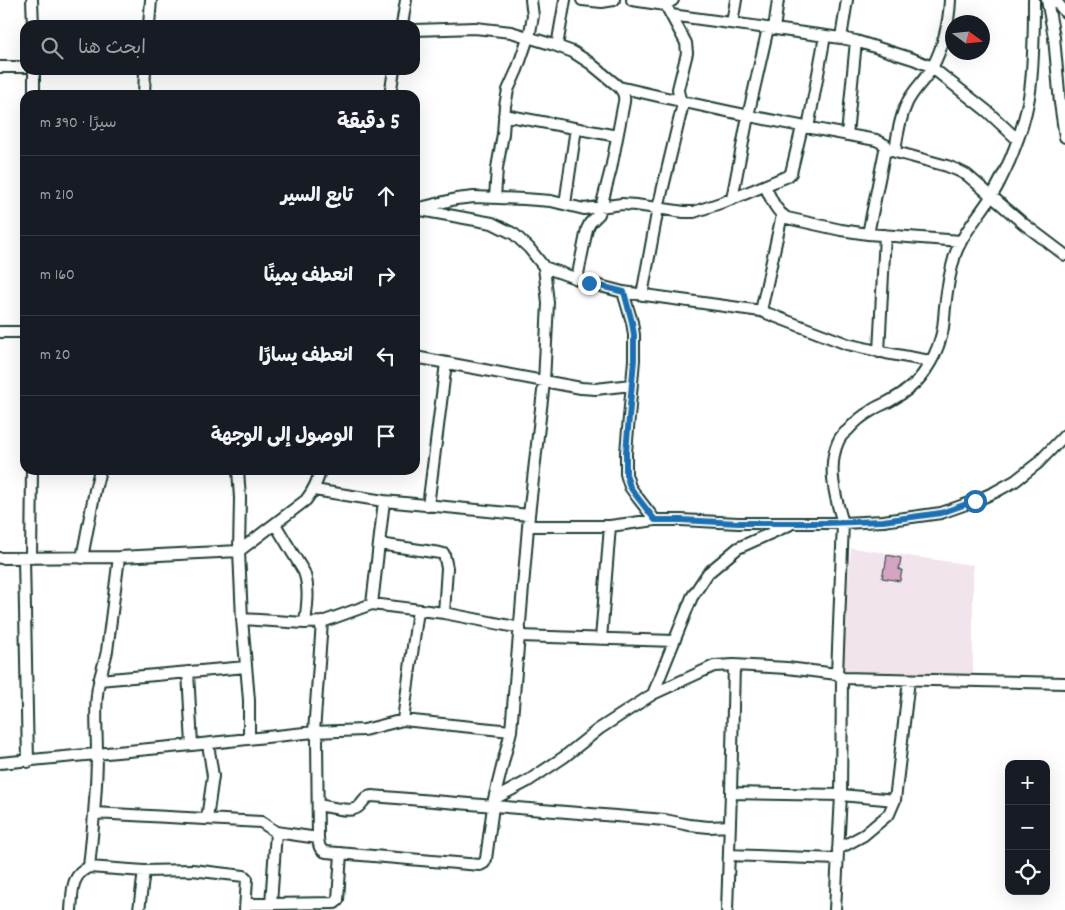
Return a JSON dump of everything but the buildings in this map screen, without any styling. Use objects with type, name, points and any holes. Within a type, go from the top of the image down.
[{"type":"street","points":[[32,0],[33,20]]},
{"type":"street","points":[[149,20],[151,0]]},
{"type":"street","points":[[403,20],[406,0]]},
{"type":"street","points":[[495,198],[505,106],[508,90],[529,37],[533,16],[531,0]]},
{"type":"street","points":[[557,46],[565,0]]},
{"type":"street","points":[[582,0],[602,2],[614,0]]},
{"type":"street","points":[[632,0],[667,2],[671,15],[686,43],[687,53],[678,89],[682,108],[658,208],[642,295]]},
{"type":"street","points":[[732,23],[736,0]]},
{"type":"street","points":[[732,199],[748,116],[778,0]]},
{"type":"street","points":[[841,38],[847,0]]},
{"type":"street","points":[[895,152],[902,116],[908,101],[932,68],[945,33],[950,0]]},
{"type":"street","points":[[835,910],[841,795],[842,523],[836,503],[832,469],[834,454],[839,439],[856,421],[910,388],[925,372],[941,337],[952,266],[961,241],[1000,182],[1027,107],[1033,54],[1034,0]]},
{"type":"street","points":[[1047,0],[1054,37],[1065,137]]},
{"type":"street","points":[[1055,0],[1065,12]]},
{"type":"street","points":[[671,15],[841,38],[913,59],[932,68],[987,111],[1017,139]]},
{"type":"street","points":[[420,30],[485,28],[529,37],[580,56],[623,92],[624,96],[617,136],[602,207],[595,219],[590,223],[585,235],[577,279]]},
{"type":"street","points":[[420,208],[456,199],[474,197],[524,199],[565,204],[584,209],[622,204],[694,212],[765,186],[791,173],[805,128],[825,36]]},
{"type":"street","points":[[847,135],[856,41]]},
{"type":"street","points":[[0,67],[20,67]]},
{"type":"street","points":[[34,75],[34,90]]},
{"type":"street","points":[[144,90],[145,75]]},
{"type":"street","points":[[391,90],[393,75]]},
{"type":"street","points":[[619,87],[805,128],[876,140],[895,152],[957,170],[971,178],[1024,224],[1065,255]]},
{"type":"street","points":[[504,115],[617,136]]},
{"type":"street","points":[[565,204],[576,128]]},
{"type":"street","points":[[868,234],[886,146]]},
{"type":"street","points":[[765,186],[776,209],[787,218],[868,234],[961,241]]},
{"type":"street","points":[[420,210],[492,224],[514,234],[529,248],[544,267],[589,283],[642,295],[761,311],[847,344],[930,361]]},
{"type":"street","points":[[761,311],[782,215]]},
{"type":"street","points":[[879,352],[885,235]]},
{"type":"street","points":[[322,622],[314,732],[317,738],[319,848],[326,852],[480,865],[484,863],[494,803],[511,731],[529,515],[544,382],[548,302],[544,267]]},
{"type":"street","points":[[624,292],[634,335],[626,474],[630,487],[655,520]]},
{"type":"street","points":[[0,332],[20,332]]},
{"type":"street","points":[[420,358],[581,388],[596,389],[631,385]]},
{"type":"street","points":[[428,506],[446,363]]},
{"type":"street","points":[[528,526],[610,526],[655,520],[842,523],[883,521],[941,513],[958,508],[1015,482],[1038,463],[1065,435]]},
{"type":"street","points":[[28,762],[28,558],[32,475]]},
{"type":"street","points":[[82,558],[99,475]]},
{"type":"street","points":[[238,475],[239,551],[249,739]]},
{"type":"street","points":[[0,558],[119,557],[239,551],[306,500],[314,490],[318,475]]},
{"type":"street","points":[[314,490],[384,501],[529,515]]},
{"type":"street","points":[[372,604],[384,501]]},
{"type":"street","points":[[653,694],[692,596],[708,573],[738,548],[792,523]]},
{"type":"street","points":[[274,524],[304,572],[307,581],[305,623]]},
{"type":"street","points":[[600,639],[610,526]]},
{"type":"street","points":[[379,544],[444,554],[447,568],[444,613]]},
{"type":"street","points":[[89,867],[97,754],[96,697],[107,651],[119,557]]},
{"type":"street","points":[[242,618],[305,623],[322,622],[372,604],[444,613],[519,632],[600,639],[674,641]]},
{"type":"street","points":[[403,720],[418,610]]},
{"type":"street","points":[[494,803],[564,757],[599,729],[653,694],[714,666],[787,668],[840,676],[909,680],[1065,683]]},
{"type":"street","points":[[727,910],[734,666]]},
{"type":"street","points":[[99,680],[246,667]]},
{"type":"street","points":[[188,672],[192,746]]},
{"type":"street","points":[[729,855],[838,854],[888,814],[895,800],[909,680]]},
{"type":"street","points":[[0,763],[192,746],[314,732],[364,730],[403,720],[511,731]]},
{"type":"street","points":[[207,819],[213,776],[208,744]]},
{"type":"street","points":[[731,793],[841,795],[895,800]]},
{"type":"street","points":[[318,805],[349,810],[355,809],[365,798],[372,796],[494,803],[665,820],[689,825],[730,826]]},
{"type":"street","points":[[94,813],[261,822],[276,832],[318,838]]},
{"type":"street","points":[[271,904],[276,832]]},
{"type":"street","points":[[71,910],[74,883],[77,876],[89,867],[144,871],[192,870],[244,876],[247,879],[246,907],[271,904],[335,903],[337,902],[341,853]]},
{"type":"street","points":[[139,910],[144,871]]},
{"type":"shaded area","points":[[851,548],[973,565],[973,676],[844,672],[841,668]]},
{"type":"route","points":[[589,283],[624,292],[634,335],[626,474],[630,487],[655,520],[738,523],[883,521],[941,513],[975,501]]}]
